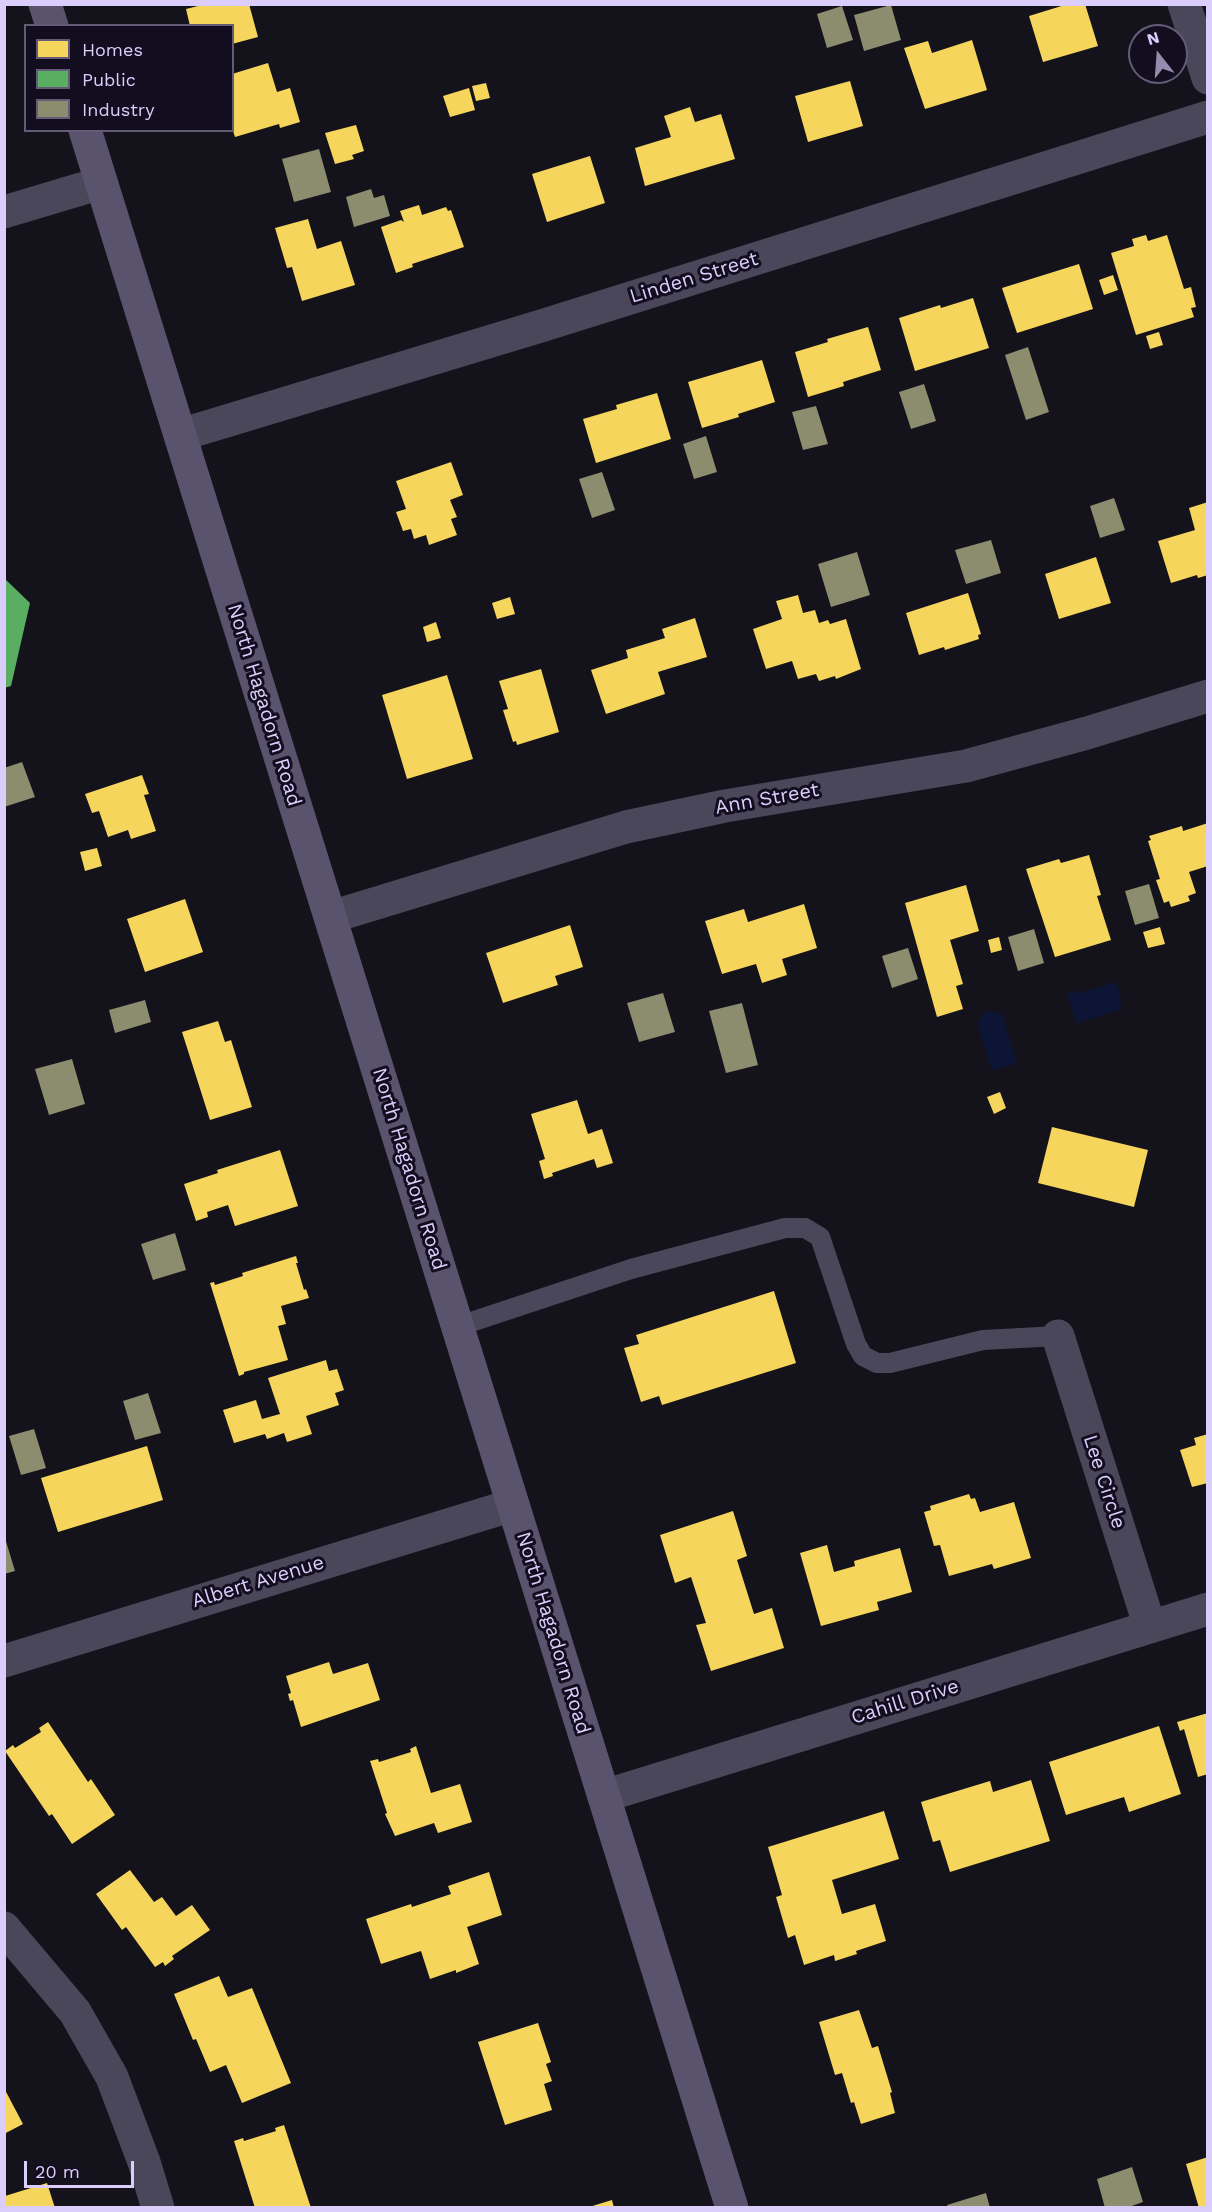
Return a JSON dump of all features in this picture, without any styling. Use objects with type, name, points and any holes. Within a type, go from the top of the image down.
[{"type":"street","points":[[45,4],[51,24]]},
{"type":"street","points":[[1184,4],[1208,78]]},
{"type":"street","name":"Linden Street","points":[[180,435],[541,326],[1208,117]]},
{"type":"street","name":"North Hagadorn Road","points":[[86,132],[732,2208]]},
{"type":"street","points":[[4,212],[101,183]]},
{"type":"street","name":"Ann Street","points":[[331,917],[626,827],[725,806],[966,765],[1087,733],[1208,696]]},
{"type":"street","name":"Lee Circle","points":[[1058,1336],[1150,1627]]},
{"type":"street","name":"Albert Avenue","points":[[4,1661],[513,1505]]},
{"type":"street","name":"Cahill Drive","points":[[604,1796],[1208,1609]]},
{"type":"street","points":[[4,1928],[75,2012],[112,2077],[144,2162],[158,2208]]},
{"type":"lane","points":[[459,1326],[631,1269],[785,1228],[805,1228],[820,1237],[863,1356],[877,1363],[890,1363],[983,1340],[1058,1336]]},
{"type":"water","points":[[1117,982],[1122,1009],[1076,1023],[1067,993],[1075,991],[1076,994]]},
{"type":"water","points":[[992,1011],[993,1014],[998,1012],[1002,1015],[1016,1060],[1014,1064],[994,1070],[991,1068],[977,1023],[982,1018],[981,1014]]},
{"type":"building: Homes","points":[[197,4],[249,4],[258,37],[234,43],[234,24],[190,24],[186,9],[198,6]]},
{"type":"building: Homes","points":[[1068,4],[1085,4],[1098,46],[1043,62],[1029,16]]},
{"type":"building: Homes","points":[[972,40],[987,90],[925,109],[904,48],[928,41],[932,53]]},
{"type":"building: Homes","points":[[268,63],[277,92],[290,88],[300,122],[280,128],[279,124],[235,137],[234,73]]},
{"type":"building: Homes","points":[[850,81],[863,126],[808,142],[795,96]]},
{"type":"building: Homes","points":[[486,83],[490,98],[476,101],[472,86]]},
{"type":"building: Homes","points":[[469,88],[475,110],[450,117],[443,96]]},
{"type":"building: Homes","points":[[690,107],[695,122],[721,114],[735,159],[645,186],[635,148],[671,137],[664,116]]},
{"type":"building: Homes","points":[[356,125],[364,151],[352,155],[354,159],[335,164],[325,133]]},
{"type":"building: Homes","points":[[590,156],[605,203],[547,222],[532,174]]},
{"type":"building: Homes","points":[[419,205],[422,215],[446,207],[448,211],[451,210],[464,247],[412,264],[413,267],[396,273],[381,227],[401,220],[404,222],[400,211]]},
{"type":"building: Homes","points":[[308,219],[317,249],[341,241],[355,285],[302,301],[292,267],[287,268],[275,228]]},
{"type":"building: Homes","points":[[1146,235],[1148,241],[1167,235],[1184,289],[1191,287],[1196,307],[1191,308],[1194,317],[1136,335],[1111,253],[1134,246],[1132,239]]},
{"type":"building: Homes","points":[[1079,264],[1093,309],[1017,333],[1002,288]]},
{"type":"building: Homes","points":[[1113,275],[1118,290],[1104,295],[1099,280]]},
{"type":"building: Homes","points":[[973,298],[989,348],[915,371],[899,318],[940,305],[941,308]]},
{"type":"building: Homes","points":[[868,327],[881,370],[843,382],[844,386],[808,397],[795,352],[828,342],[827,339]]},
{"type":"building: Homes","points":[[1159,332],[1163,345],[1150,349],[1146,336]]},
{"type":"building: Homes","points":[[762,360],[775,402],[738,414],[739,417],[702,428],[688,382]]},
{"type":"building: Homes","points":[[657,393],[671,439],[596,463],[583,419],[617,409],[616,405]]},
{"type":"building: Homes","points":[[451,462],[463,495],[450,500],[457,517],[451,519],[457,535],[429,545],[426,535],[414,539],[411,529],[403,531],[396,512],[406,509],[396,481]]},
{"type":"building: Homes","points":[[1208,502],[1208,575],[1198,578],[1197,575],[1171,583],[1158,541],[1195,530],[1189,508]]},
{"type":"building: Homes","points":[[1096,557],[1111,603],[1059,619],[1045,574]]},
{"type":"building: Homes","points":[[968,593],[981,634],[978,635],[979,639],[945,650],[944,647],[919,655],[906,613]]},
{"type":"building: Homes","points":[[798,595],[803,613],[815,610],[819,623],[828,620],[830,624],[846,619],[861,669],[836,679],[835,676],[819,681],[816,674],[798,679],[792,661],[766,669],[753,629],[782,619],[776,601]]},
{"type":"building: Homes","points":[[510,597],[515,614],[497,619],[492,603]]},
{"type":"building: Homes","points":[[695,618],[707,657],[658,672],[665,694],[606,714],[591,670],[628,658],[626,650],[665,638],[662,629]]},
{"type":"building: Homes","points":[[436,622],[441,638],[427,642],[423,627]]},
{"type":"building: Homes","points":[[541,669],[559,732],[517,745],[516,741],[513,742],[503,710],[508,709],[499,681]]},
{"type":"building: Homes","points":[[447,675],[473,759],[407,779],[382,695]]},
{"type":"building: Homes","points":[[142,775],[149,794],[144,795],[156,831],[131,839],[128,830],[108,837],[99,811],[92,813],[85,794]]},
{"type":"building: Homes","points":[[1208,823],[1208,866],[1189,872],[1196,893],[1188,896],[1190,901],[1171,907],[1169,901],[1164,903],[1156,880],[1160,879],[1148,841],[1151,840],[1149,836],[1182,826],[1183,831]]},
{"type":"building: Homes","points":[[97,848],[102,866],[85,871],[80,852]]},
{"type":"building: Homes","points":[[1089,855],[1101,895],[1097,896],[1111,940],[1055,957],[1026,869],[1059,859],[1061,863]]},
{"type":"building: Homes","points":[[966,885],[979,931],[950,940],[963,984],[956,986],[963,1009],[937,1017],[905,903]]},
{"type":"building: Homes","points":[[185,899],[203,952],[145,972],[127,919]]},
{"type":"building: Homes","points":[[804,904],[817,948],[782,959],[787,975],[762,983],[756,964],[722,974],[705,921],[744,909],[748,922]]},
{"type":"building: Homes","points":[[570,925],[583,967],[555,976],[558,985],[503,1003],[486,953]]},
{"type":"building: Homes","points":[[1160,927],[1165,944],[1148,948],[1143,932]]},
{"type":"building: Homes","points":[[999,937],[1002,950],[991,953],[988,940]]},
{"type":"building: Homes","points":[[218,1021],[225,1042],[231,1040],[252,1107],[210,1120],[182,1032]]},
{"type":"building: Homes","points":[[1000,1092],[1006,1108],[994,1114],[987,1097]]},
{"type":"building: Homes","points":[[577,1100],[588,1134],[602,1129],[613,1163],[597,1168],[594,1159],[552,1173],[553,1176],[544,1179],[539,1161],[545,1159],[531,1114]]},
{"type":"building: Homes","points":[[1052,1127],[1148,1150],[1134,1207],[1038,1183]]},
{"type":"building: Homes","points":[[280,1150],[298,1206],[235,1226],[228,1205],[207,1212],[208,1217],[196,1221],[184,1184],[218,1173],[217,1170]]},
{"type":"building: Homes","points":[[296,1256],[304,1290],[306,1289],[309,1298],[281,1306],[286,1324],[278,1326],[288,1360],[244,1372],[239,1376],[210,1283],[214,1282],[215,1285],[243,1276],[242,1273]]},
{"type":"building: Homes","points":[[774,1291],[796,1363],[662,1405],[659,1396],[641,1402],[624,1348],[639,1344],[636,1335]]},
{"type":"building: Homes","points":[[326,1360],[329,1371],[337,1369],[344,1390],[335,1393],[339,1405],[306,1416],[312,1434],[287,1442],[284,1433],[267,1439],[265,1434],[234,1443],[223,1410],[256,1400],[262,1419],[280,1414],[268,1378]]},
{"type":"building: Homes","points":[[1208,1434],[1208,1483],[1192,1487],[1180,1450],[1196,1445],[1194,1438]]},
{"type":"building: Homes","points":[[147,1446],[163,1500],[58,1532],[41,1478]]},
{"type":"building: Homes","points":[[969,1494],[971,1499],[975,1498],[980,1512],[1014,1502],[1031,1558],[994,1569],[992,1564],[949,1576],[940,1545],[934,1546],[924,1512],[931,1510],[930,1506]]},
{"type":"building: Homes","points":[[733,1511],[747,1556],[737,1560],[754,1614],[772,1608],[784,1648],[711,1671],[696,1625],[706,1623],[691,1577],[675,1583],[660,1535]]},
{"type":"building: Homes","points":[[827,1545],[834,1572],[855,1566],[854,1561],[900,1548],[912,1592],[877,1602],[879,1610],[821,1626],[800,1553]]},
{"type":"building: Homes","points":[[329,1662],[333,1674],[368,1663],[380,1700],[301,1727],[293,1700],[290,1701],[288,1694],[291,1693],[286,1676]]},
{"type":"building: Homes","points":[[1208,1713],[1208,1774],[1198,1777],[1184,1729],[1180,1731],[1177,1722]]},
{"type":"building: Homes","points":[[48,1722],[88,1782],[91,1779],[115,1815],[72,1844],[52,1814],[49,1816],[5,1751],[13,1745],[15,1748],[41,1732],[39,1728]]},
{"type":"building: Homes","points":[[1159,1726],[1181,1794],[1129,1812],[1124,1797],[1066,1815],[1049,1762]]},
{"type":"building: Homes","points":[[416,1746],[431,1793],[460,1784],[472,1822],[438,1833],[434,1823],[395,1836],[385,1814],[387,1813],[370,1761],[378,1759],[379,1762],[411,1752],[410,1749]]},
{"type":"building: Homes","points":[[1031,1780],[1050,1841],[950,1872],[940,1840],[933,1842],[921,1802],[990,1781],[993,1792]]},
{"type":"building: Homes","points":[[884,1811],[899,1859],[832,1880],[842,1914],[875,1904],[886,1941],[835,1961],[834,1955],[804,1965],[795,1935],[788,1938],[776,1897],[782,1895],[768,1847]]},
{"type":"building: Homes","points":[[130,1870],[154,1902],[162,1897],[176,1916],[192,1905],[210,1930],[172,1956],[174,1959],[165,1966],[163,1962],[155,1967],[126,1927],[122,1930],[96,1894]]},
{"type":"building: Homes","points":[[489,1872],[502,1915],[467,1927],[479,1964],[456,1973],[456,1970],[430,1979],[421,1951],[381,1964],[366,1919],[451,1894],[448,1886]]},
{"type":"building: Homes","points":[[219,1976],[228,1997],[252,1988],[291,2083],[242,2103],[226,2065],[210,2072],[196,2039],[193,2040],[174,1994]]},
{"type":"building: Homes","points":[[859,2010],[872,2048],[878,2046],[892,2092],[890,2093],[895,2113],[861,2124],[854,2102],[851,2103],[842,2073],[835,2075],[819,2022]]},
{"type":"building: Homes","points":[[538,2023],[551,2062],[546,2064],[552,2081],[544,2084],[552,2110],[505,2125],[478,2042]]},
{"type":"building: Homes","points":[[4,2088],[23,2124],[4,2134]]},
{"type":"building: Homes","points":[[284,2125],[311,2208],[255,2208],[234,2141],[243,2138],[244,2141],[276,2131],[275,2128]]},
{"type":"building: Homes","points":[[1208,2157],[1208,2208],[1199,2208],[1186,2164]]},
{"type":"building: Homes","points":[[47,2183],[55,2208],[5,2208],[5,2196]]},
{"type":"building: Homes","points":[[612,2200],[614,2208],[589,2208],[589,2207]]},
{"type":"building: Public","points":[[4,578],[30,603],[11,686],[4,688]]},
{"type":"building: Industry","points":[[891,5],[901,40],[864,51],[854,15]]},
{"type":"building: Industry","points":[[842,6],[853,40],[827,48],[817,14]]},
{"type":"building: Industry","points":[[319,149],[331,192],[294,202],[282,159]]},
{"type":"building: Industry","points":[[371,189],[374,198],[384,195],[390,216],[354,227],[346,197]]},
{"type":"building: Industry","points":[[1028,347],[1049,412],[1026,420],[1005,355]]},
{"type":"building: Industry","points":[[924,384],[936,421],[911,429],[899,392]]},
{"type":"building: Industry","points":[[816,406],[828,444],[803,450],[792,412]]},
{"type":"building: Industry","points":[[706,436],[717,472],[694,479],[683,444]]},
{"type":"building: Industry","points":[[602,472],[615,510],[592,518],[579,479]]},
{"type":"building: Industry","points":[[1114,498],[1125,530],[1100,538],[1090,506]]},
{"type":"building: Industry","points":[[991,540],[1001,573],[966,584],[955,550]]},
{"type":"building: Industry","points":[[857,552],[870,595],[831,607],[818,564]]},
{"type":"building: Industry","points":[[22,762],[35,797],[4,807],[4,768]]},
{"type":"building: Industry","points":[[1149,884],[1159,918],[1135,925],[1125,891]]},
{"type":"building: Industry","points":[[1034,929],[1044,963],[1018,971],[1008,937]]},
{"type":"building: Industry","points":[[908,948],[918,979],[892,988],[882,956]]},
{"type":"building: Industry","points":[[663,993],[675,1032],[639,1042],[627,1003]]},
{"type":"building: Industry","points":[[145,1000],[151,1022],[115,1033],[109,1010]]},
{"type":"building: Industry","points":[[742,1003],[758,1065],[726,1073],[709,1011]]},
{"type":"building: Industry","points":[[72,1059],[85,1104],[49,1115],[35,1069]]},
{"type":"building: Industry","points":[[175,1233],[186,1270],[153,1280],[141,1244]]},
{"type":"building: Industry","points":[[148,1393],[161,1433],[135,1440],[123,1401]]},
{"type":"building: Industry","points":[[34,1429],[46,1468],[21,1475],[9,1436]]},
{"type":"building: Industry","points":[[4,1539],[15,1571],[4,1574]]},
{"type":"building: Industry","points":[[1132,2167],[1143,2202],[1126,2208],[1105,2208],[1097,2179]]},
{"type":"building: Industry","points":[[986,2193],[990,2208],[948,2208],[947,2205]]}]
